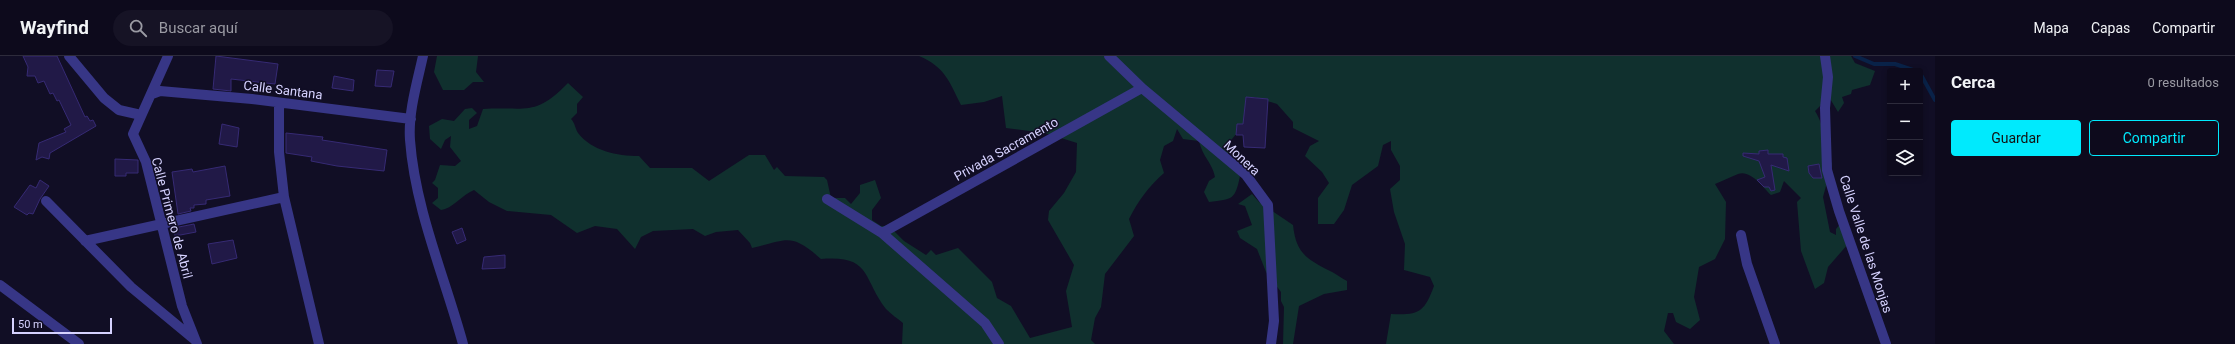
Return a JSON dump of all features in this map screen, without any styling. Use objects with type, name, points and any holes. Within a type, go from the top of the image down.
[{"type":"street","points":[[69,56],[104,98],[120,110],[141,115]]},
{"type":"street","name":"Calle Primero de Abril","points":[[168,56],[134,134],[146,162],[182,306],[196,342]]},
{"type":"street","points":[[423,56],[411,119],[410,139],[417,181],[429,232],[463,344]]},
{"type":"street","name":"Monera","points":[[1109,56],[1142,88],[1246,175],[1268,204],[1274,322],[1271,344]]},
{"type":"street","name":"Calle Valle de las Monjas","points":[[1825,56],[1828,77],[1825,108],[1827,170],[1838,211],[1886,344]]},
{"type":"street","name":"Privada Sacramento","points":[[882,233],[1142,88]]},
{"type":"street","name":"Calle Santana","points":[[152,94],[160,91],[411,119]]},
{"type":"street","points":[[278,103],[279,152],[284,197],[319,344]]},
{"type":"street","points":[[85,241],[284,197]]},
{"type":"street","points":[[827,199],[882,233],[986,322],[999,344]]},
{"type":"street","points":[[46,201],[131,287],[196,342]]},
{"type":"street","points":[[1741,235],[1747,264],[1775,344]]},
{"type":"street","points":[[0,285],[77,343]]},
{"type":"green space","points":[[437,56],[478,56],[476,72],[484,82],[473,82],[464,90],[443,90],[434,72]]},
{"type":"green space","points":[[919,56],[1851,56],[1855,63],[1875,71],[1870,85],[1852,90],[1851,94],[1842,97],[1844,103],[1838,112],[1829,97],[1815,111],[1821,124],[1832,164],[1823,197],[1830,232],[1836,235],[1836,229],[1841,223],[1848,244],[1828,267],[1824,283],[1815,289],[1801,251],[1797,202],[1801,198],[1784,181],[1780,192],[1771,195],[1752,176],[1743,173],[1735,175],[1715,184],[1726,202],[1725,239],[1715,259],[1699,267],[1694,297],[1700,320],[1690,329],[1676,322],[1673,313],[1668,313],[1664,331],[1674,344],[1386,344],[1391,314],[1408,314],[1419,310],[1427,302],[1434,286],[1430,277],[1404,270],[1405,244],[1394,212],[1390,189],[1400,180],[1400,166],[1391,150],[1391,141],[1383,145],[1378,166],[1352,185],[1344,210],[1334,224],[1318,224],[1318,198],[1329,183],[1322,172],[1305,156],[1310,146],[1319,141],[1293,128],[1293,122],[1277,104],[1254,97],[1247,121],[1227,145],[1229,156],[1240,176],[1236,190],[1232,197],[1209,202],[1204,192],[1209,181],[1215,177],[1212,167],[1203,152],[1199,141],[1183,139],[1177,129],[1173,141],[1164,146],[1160,160],[1164,173],[1144,194],[1136,206],[1129,219],[1134,236],[1105,274],[1101,307],[1095,318],[1091,340],[1095,344],[902,344],[903,323],[886,309],[878,298],[864,271],[858,265],[849,261],[837,259],[821,259],[811,250],[795,242],[788,240],[752,248],[750,243],[738,230],[716,232],[705,236],[693,229],[653,231],[641,237],[635,249],[617,229],[595,226],[577,233],[551,215],[507,211],[489,202],[474,190],[445,209],[441,210],[432,203],[438,198],[438,188],[432,183],[435,180],[440,165],[455,166],[461,161],[450,147],[451,136],[445,140],[441,149],[430,139],[429,126],[442,119],[454,121],[465,109],[472,108],[477,113],[469,120],[469,129],[477,126],[483,109],[519,109],[537,106],[556,94],[568,83],[583,97],[577,104],[577,113],[571,119],[578,133],[590,144],[598,148],[622,155],[639,156],[650,168],[692,168],[709,181],[749,155],[765,155],[774,170],[777,167],[785,176],[824,177],[827,180],[831,198],[845,198],[851,204],[860,193],[860,185],[875,180],[881,198],[872,210],[872,220],[881,226],[889,226],[904,241],[926,255],[931,250],[936,255],[958,248],[992,282],[997,298],[1011,306],[1030,338],[1072,327],[1066,291],[1074,265],[1048,220],[1049,211],[1064,193],[1076,172],[1077,143],[1045,133],[1006,128],[1002,96],[984,102],[961,105],[941,70],[928,60]]},
{"type":"green space","points":[[1252,194],[1259,202],[1293,225],[1296,242],[1308,258],[1347,281],[1347,290],[1324,294],[1299,306],[1293,344],[1283,344],[1284,307],[1281,301],[1281,292],[1266,272],[1257,249],[1240,238],[1237,231],[1252,225],[1245,206],[1238,204]]},
{"type":"building","points":[[23,56],[57,56],[85,117],[87,116],[90,121],[93,120],[96,126],[50,153],[49,159],[42,157],[36,160],[39,143],[66,132],[64,129],[71,125],[59,100],[57,101],[53,93],[50,94],[44,81],[38,83],[35,76],[27,76],[28,67]]},
{"type":"building","points":[[216,56],[278,64],[275,84],[231,79],[231,91],[213,89]]},
{"type":"building","points":[[377,70],[394,71],[391,87],[375,86]]},
{"type":"building","points":[[334,76],[354,80],[353,91],[332,88]]},
{"type":"building","points":[[1246,97],[1268,99],[1265,148],[1244,147],[1243,135],[1236,135],[1237,124],[1243,124]]},
{"type":"building","points":[[222,124],[239,128],[237,147],[219,144]]},
{"type":"building","points":[[286,133],[323,137],[322,140],[387,150],[384,171],[337,166],[311,161],[312,157],[286,153]]},
{"type":"building","points":[[1768,150],[1768,154],[1783,154],[1783,157],[1787,158],[1789,171],[1771,165],[1775,190],[1771,191],[1769,187],[1764,187],[1757,180],[1765,177],[1759,161],[1743,156],[1743,153],[1759,154],[1759,151]]},
{"type":"building","points":[[115,159],[138,160],[138,173],[126,173],[126,176],[115,176]]},
{"type":"building","points":[[1819,164],[1822,178],[1813,178],[1809,173],[1808,166]]},
{"type":"building","points":[[225,166],[230,196],[206,200],[206,204],[194,205],[194,208],[190,208],[191,211],[178,214],[172,172],[192,169],[193,172]]},
{"type":"building","points":[[40,180],[49,186],[40,199],[33,214],[29,213],[27,215],[14,207],[30,185],[36,188]]},
{"type":"building","points":[[194,224],[196,232],[175,236],[174,228]]},
{"type":"building","points":[[462,228],[466,240],[457,244],[452,232]]},
{"type":"building","points":[[233,240],[237,258],[212,264],[208,244]]},
{"type":"building","points":[[505,255],[505,268],[482,269],[484,257]]},
{"type":"waterway","points":[[1855,56],[1874,64],[1895,64],[1907,68]]},
{"type":"waterway","points":[[1923,78],[1935,100]]}]
